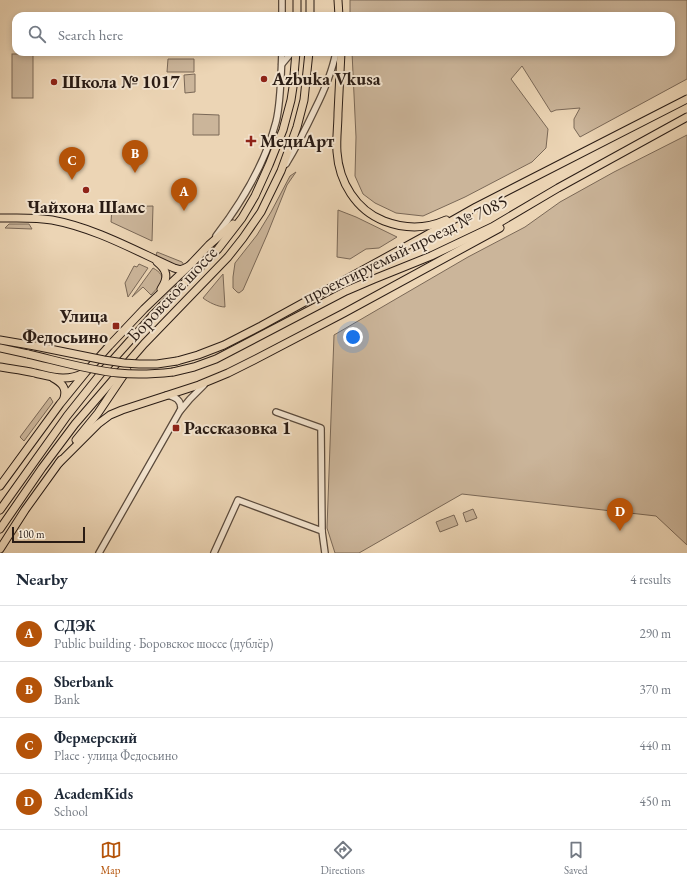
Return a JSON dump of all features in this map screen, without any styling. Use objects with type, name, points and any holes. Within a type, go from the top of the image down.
[{"type":"main road","points":[[297,0],[297,12]]},
{"type":"main road","points":[[310,0],[310,12]]},
{"type":"main road","points":[[338,0],[339,12]]},
{"type":"main road","name":"Боровское шоссе","points":[[1,508],[63,422],[102,372],[152,316],[218,249],[234,229],[249,206],[270,165],[283,130],[290,106],[296,56]]},
{"type":"main road","name":"Боровское шоссе","points":[[0,529],[42,468],[75,424],[162,325],[218,268],[243,238],[264,207],[281,170],[297,128],[305,91],[309,56]]},
{"type":"main road","points":[[341,56],[337,152],[340,170],[346,186],[354,199],[366,210],[380,219],[394,225],[407,227],[440,223],[476,207]]},
{"type":"main road","name":"проектируемый проезд № 7085","points":[[0,340],[104,360],[139,364],[157,364],[177,361],[205,353],[255,329],[417,241],[476,207],[687,99]]},
{"type":"main road","name":"проектируемый проезд № 7085","points":[[0,348],[98,370],[118,373],[153,374],[173,372],[194,367],[216,359],[346,292],[431,256],[492,227],[558,188],[687,117]]},
{"type":"main road","points":[[59,463],[98,424],[110,415],[199,385],[254,360],[487,235],[519,216],[558,188]]},
{"type":"main road","points":[[0,486],[64,400],[109,346],[156,296],[230,227],[249,206]]},
{"type":"main road","points":[[0,218],[39,218],[71,224],[107,237],[179,270],[192,263]]},
{"type":"main road","points":[[154,259],[166,273],[164,284],[156,296]]},
{"type":"main road","points":[[1,546],[59,463],[98,412],[129,367],[162,325]]},
{"type":"main road","points":[[0,367],[64,379],[76,377],[86,372]]},
{"type":"main road","points":[[52,377],[63,386],[65,394],[64,400]]},
{"type":"street","points":[[282,0],[282,12]]},
{"type":"street","points":[[209,245],[235,210],[253,180],[265,154],[278,113],[282,56]]},
{"type":"street","points":[[282,64],[289,56]]},
{"type":"street","points":[[281,170],[295,149],[327,84],[333,68],[335,56]]},
{"type":"street","points":[[99,553],[181,410],[198,390],[214,379]]},
{"type":"street","points":[[167,395],[172,396],[179,401],[181,404],[181,410]]},
{"type":"street","points":[[276,412],[321,428],[322,530],[325,553]]},
{"type":"street","points":[[214,553],[238,500],[322,530]]},
{"type":"shaded area","points":[[350,0],[687,0],[687,79],[580,137],[574,128],[574,119],[580,108],[556,110],[551,112],[522,66],[511,79],[548,129],[546,148],[532,162],[465,197],[423,216],[396,213],[375,203],[363,194],[355,176],[356,137],[352,56],[675,56],[675,12],[350,12]]},
{"type":"shaded area","points":[[12,56],[33,56],[33,98],[12,98]]},
{"type":"shaded area","points":[[168,59],[194,59],[194,72],[167,72]]},
{"type":"shaded area","points":[[195,74],[195,92],[185,93],[184,75]]},
{"type":"shaded area","points":[[193,114],[219,115],[219,135],[193,135]]},
{"type":"shaded area","points":[[687,135],[687,545],[656,516],[462,494],[359,553],[335,553],[327,528],[334,335],[468,257],[525,227],[560,202],[614,172]]},
{"type":"shaded area","points":[[296,172],[287,185],[243,290],[239,293],[233,288],[235,263],[257,235],[290,176]]},
{"type":"shaded area","points":[[153,206],[152,241],[111,222],[112,207]]},
{"type":"shaded area","points":[[338,210],[397,237],[379,248],[366,249],[350,259],[337,257]]},
{"type":"shaded area","points":[[9,224],[29,224],[32,229],[5,228]]},
{"type":"shaded area","points":[[157,252],[182,262],[184,265],[178,266],[156,256]]},
{"type":"shaded area","points":[[139,264],[148,268],[128,297],[125,283],[134,266],[137,267]]},
{"type":"shaded area","points":[[153,268],[161,274],[162,281],[158,287],[151,295],[143,287],[132,297]]},
{"type":"shaded area","points":[[223,274],[225,307],[213,304],[203,298]]},
{"type":"shaded area","points":[[50,397],[53,402],[24,441],[20,437]]},
{"type":"shaded area","points":[[473,509],[477,518],[466,522],[463,513]]},
{"type":"shaded area","points":[[454,515],[458,525],[440,532],[436,522]]},
{"type":"place","name":"Azbuka Vkusa","points":[[264,79]]},
{"type":"place","name":"Школа № 1017","points":[[54,82]]},
{"type":"place","name":"МедиАрт","points":[[251,141]]},
{"type":"place","name":"Sberbank","points":[[135,173]]},
{"type":"place","name":"Фермерский","points":[[72,180]]},
{"type":"place","name":"Чайхона Шамс","points":[[86,190]]},
{"type":"place","name":"СДЭК","points":[[184,211]]},
{"type":"place","name":"Улица Федосьино","points":[[116,326]]},
{"type":"place","name":"Рассказовка 1","points":[[176,428]]},
{"type":"place","name":"AcademKids","points":[[620,531]]}]
